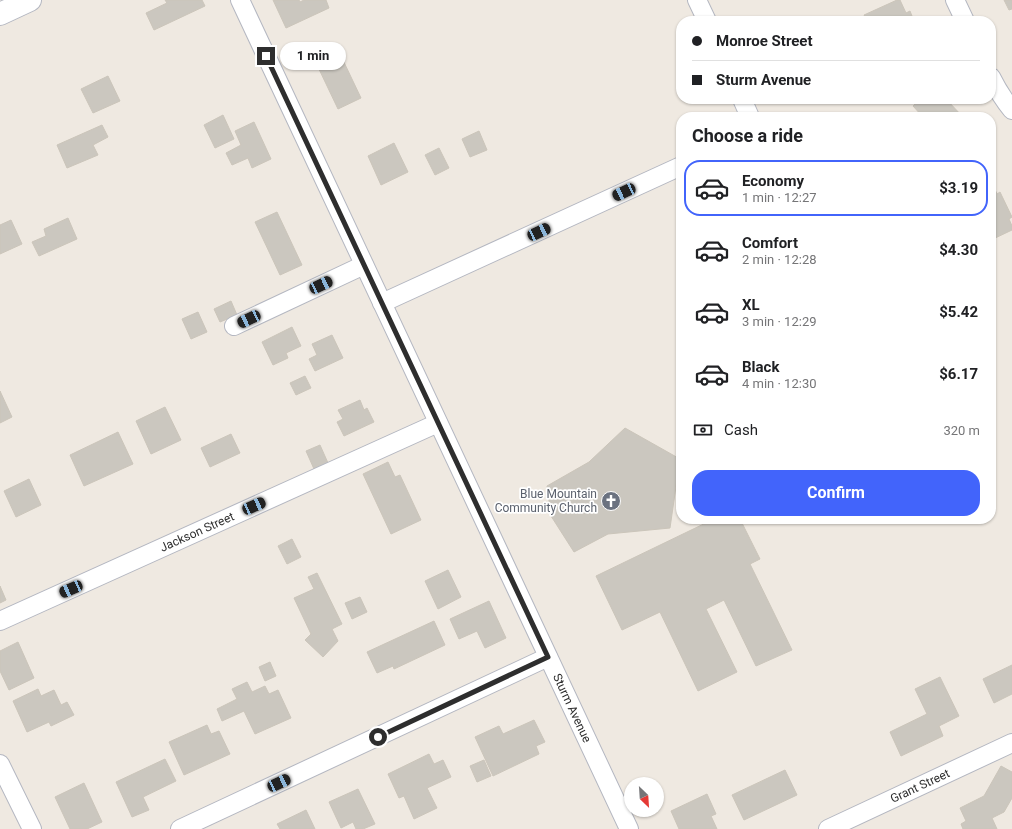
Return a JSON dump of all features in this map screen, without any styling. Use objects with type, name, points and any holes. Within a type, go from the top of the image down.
[{"type":"main road","points":[[0,14],[30,0]]},
{"type":"street","name":"Sturm Avenue","points":[[240,0],[628,829]]},
{"type":"street","points":[[697,0],[705,16]]},
{"type":"street","points":[[955,0],[963,16]]},
{"type":"street","points":[[996,87],[1012,110]]},
{"type":"street","points":[[382,303],[676,168]]},
{"type":"street","points":[[234,326],[364,265]]},
{"type":"street","name":"Jackson Street","points":[[0,621],[438,423]]},
{"type":"street","points":[[180,829],[548,657]]},
{"type":"street","name":"Grant Street","points":[[828,829],[1012,744]]},
{"type":"street","points":[[0,764],[32,829]]},
{"type":"building","points":[[165,0],[202,0],[205,6],[154,30],[146,13],[167,3]]},
{"type":"building","points":[[273,0],[299,0],[300,2],[304,0],[326,0],[329,8],[286,28]]},
{"type":"building","points":[[900,0],[906,13],[910,11],[912,16],[864,16]]},
{"type":"building","points":[[1004,0],[1012,0],[1012,9],[1009,10]]},
{"type":"building","points":[[341,56],[361,98],[338,109],[318,67]]},
{"type":"building","points":[[108,76],[120,101],[93,113],[81,89]]},
{"type":"building","points":[[915,104],[951,104],[958,112],[918,112],[913,106]]},
{"type":"building","points":[[223,115],[234,139],[215,148],[204,125]]},
{"type":"building","points":[[254,122],[271,159],[252,168],[248,158],[232,165],[226,153],[241,145],[235,131]]},
{"type":"building","points":[[102,125],[108,137],[93,145],[98,155],[67,168],[57,145]]},
{"type":"building","points":[[479,131],[487,150],[470,157],[462,139]]},
{"type":"building","points":[[394,143],[408,172],[381,185],[368,156]]},
{"type":"building","points":[[439,148],[449,168],[435,175],[425,155]]},
{"type":"building","points":[[996,192],[997,194],[1000,192],[1012,217],[1009,219],[1012,230],[996,238]]},
{"type":"building","points":[[277,212],[302,265],[280,275],[255,222]]},
{"type":"building","points":[[68,218],[77,239],[39,256],[32,242],[46,236],[44,229]]},
{"type":"building","points":[[11,220],[22,244],[0,254],[0,225]]},
{"type":"building","points":[[231,301],[237,315],[220,322],[214,309]]},
{"type":"building","points":[[198,312],[207,332],[191,339],[182,319]]},
{"type":"building","points":[[292,327],[301,346],[286,353],[288,358],[273,365],[262,342]]},
{"type":"building","points":[[332,335],[343,358],[315,371],[309,359],[317,355],[312,344]]},
{"type":"building","points":[[305,376],[311,388],[296,395],[290,383]]},
{"type":"building","points":[[0,391],[12,417],[0,423]]},
{"type":"building","points":[[360,400],[364,410],[367,408],[374,422],[344,436],[337,422],[343,419],[338,410]]},
{"type":"building","points":[[165,407],[181,440],[151,454],[136,421]]},
{"type":"building","name":"Blue Mountain Community Church","points":[[625,428],[676,457],[676,487],[670,528],[608,534],[574,552],[551,516],[547,486],[589,462]]},
{"type":"building","points":[[118,432],[133,464],[84,486],[70,455]]},
{"type":"building","points":[[231,434],[240,453],[210,467],[201,448]]},
{"type":"building","points":[[320,445],[328,463],[314,469],[306,451]]},
{"type":"building","points":[[388,462],[395,477],[400,475],[421,520],[391,534],[363,474]]},
{"type":"building","points":[[29,479],[41,505],[16,517],[4,491]]},
{"type":"building","points":[[704,524],[742,524],[760,559],[750,564],[792,650],[756,666],[724,600],[706,609],[737,672],[698,691],[660,612],[622,630],[596,576]]},
{"type":"building","points":[[292,539],[301,557],[287,564],[278,546]]},
{"type":"building","points":[[448,570],[461,597],[438,609],[425,581]]},
{"type":"building","points":[[317,573],[342,624],[332,629],[338,641],[323,657],[305,640],[311,634],[294,598],[314,589],[308,577]]},
{"type":"building","points":[[0,586],[6,600],[0,603]]},
{"type":"building","points":[[360,597],[367,612],[352,619],[345,603]]},
{"type":"building","points":[[489,601],[506,638],[485,648],[477,631],[459,639],[450,619]]},
{"type":"building","points":[[434,621],[445,645],[394,669],[393,666],[377,673],[367,652]]},
{"type":"building","points":[[18,642],[34,678],[9,690],[0,671],[0,651]]},
{"type":"building","points":[[270,662],[276,676],[265,681],[259,667]]},
{"type":"building","points":[[1012,665],[1012,694],[994,703],[983,679]]},
{"type":"building","points":[[940,677],[959,716],[939,726],[943,736],[901,756],[890,732],[927,714],[915,689]]},
{"type":"building","points":[[247,682],[252,692],[265,686],[269,694],[278,690],[291,718],[255,734],[244,711],[222,721],[217,709],[237,699],[232,689]]},
{"type":"building","points":[[38,689],[41,696],[54,690],[61,705],[67,702],[74,715],[51,726],[49,722],[27,732],[13,701]]},
{"type":"building","points":[[534,720],[545,742],[536,746],[539,754],[493,776],[475,737],[499,726],[503,734]]},
{"type":"building","points":[[207,725],[211,734],[219,731],[230,754],[184,775],[169,742]]},
{"type":"building","points":[[429,754],[434,764],[443,760],[451,777],[427,788],[437,808],[414,819],[404,796],[399,798],[388,774]]},
{"type":"building","points":[[165,759],[176,781],[143,797],[149,810],[132,817],[116,782]]},
{"type":"building","points":[[484,760],[491,776],[477,782],[470,766]]},
{"type":"building","points":[[1001,766],[1012,772],[1012,798],[1004,812],[992,818],[997,829],[963,829],[961,824],[966,821],[960,808],[984,796]]},
{"type":"building","points":[[785,770],[797,795],[744,820],[732,795]]},
{"type":"building","points":[[84,783],[102,822],[87,829],[70,829],[55,797]]},
{"type":"building","points":[[358,789],[375,824],[363,829],[356,829],[353,822],[341,828],[329,802]]},
{"type":"building","points":[[707,794],[716,814],[711,816],[717,829],[679,829],[671,811]]},
{"type":"building","points":[[306,810],[315,829],[280,829],[277,824]]},
{"type":"place","name":"Blue Mountain Community Church","points":[[611,501]]},
{"type":"route","points":[[266,56],[548,657],[378,737]]}]
